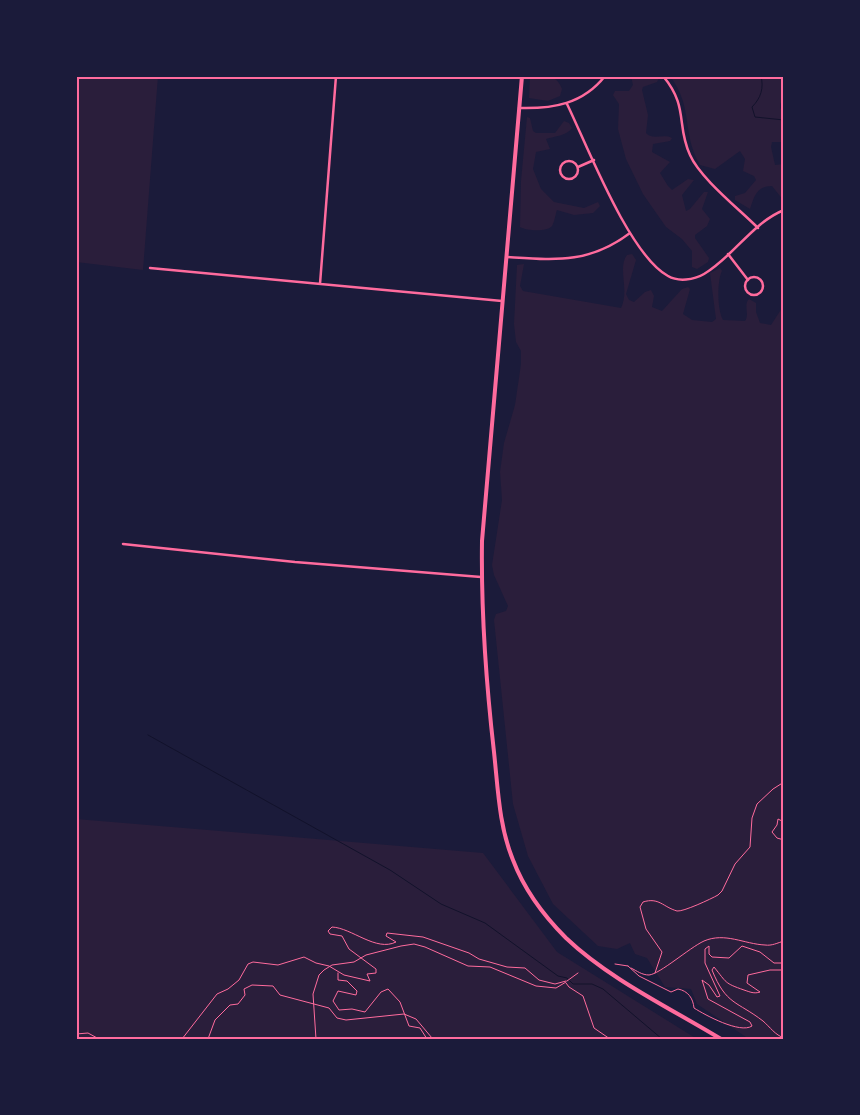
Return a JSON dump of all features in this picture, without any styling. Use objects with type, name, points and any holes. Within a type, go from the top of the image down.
[{"type":"main road","points":[[522,76],[482,541],[481,577],[491,725],[500,814],[513,861],[534,900],[566,938],[624,982],[721,1039]]},
{"type":"street","points":[[320,284],[336,76]]},
{"type":"street","points":[[519,108],[544,108],[567,104],[592,89],[605,76]]},
{"type":"street","points":[[664,76],[677,95],[683,117],[686,146],[695,165],[758,228]]},
{"type":"street","points":[[567,104],[630,233],[654,265],[668,276],[677,279],[697,277],[758,228],[784,210]]},
{"type":"street","points":[[578,167],[594,160]]},
{"type":"street","points":[[572,161],[578,167],[577,176],[572,179],[566,179],[560,172],[561,166],[565,162],[572,161]]},
{"type":"street","points":[[507,257],[552,260],[583,256],[608,247],[630,233]]},
{"type":"street","points":[[728,254],[748,280]]},
{"type":"street","points":[[150,268],[502,301]]},
{"type":"street","points":[[754,277],[760,279],[763,284],[761,293],[752,295],[747,292],[745,287],[748,280],[754,277]]},
{"type":"street","points":[[123,544],[295,562],[481,577]]},
{"type":"path","points":[[655,972],[662,952],[646,929],[640,907],[643,902],[659,900],[671,908],[682,911],[718,895],[722,891],[735,864],[750,847],[752,818],[757,804],[772,789],[784,782]]},
{"type":"path","points":[[784,822],[778,819],[777,825],[772,832],[777,838],[784,840]]},
{"type":"path","points":[[182,1039],[216,994],[228,989],[238,980],[250,963],[278,965],[304,957],[316,963],[329,966],[338,972],[370,981],[367,972],[374,974],[377,970],[348,947],[342,936],[330,934],[329,929],[334,927],[379,943],[396,942],[386,936],[387,933],[423,937],[469,952],[479,959],[507,967],[525,968],[539,980],[555,984],[566,982]]},
{"type":"path","points":[[615,964],[628,966],[642,974],[651,975],[664,969],[685,951],[706,940],[719,937],[765,945],[784,941]]},
{"type":"path","points":[[316,1039],[316,1004],[314,994],[319,975],[329,966],[354,962],[362,958],[414,944],[425,946],[468,966],[490,967],[536,986],[556,988],[578,973]]},
{"type":"path","points":[[628,966],[639,976],[671,992],[678,989],[686,992],[692,998],[694,1008],[702,1013],[731,1026],[748,1028],[752,1026],[750,1022],[708,999],[702,980],[709,985],[717,997],[720,996],[705,963],[705,949],[710,946],[712,957],[729,958],[742,946],[760,952],[774,963],[784,963]]},
{"type":"path","points":[[784,970],[770,970],[748,975],[746,980],[749,986],[759,991],[755,993],[731,987],[721,979],[714,967],[712,970],[718,985],[731,1002],[760,1019],[775,1034],[784,1038]]},
{"type":"path","points":[[338,972],[338,980],[347,981],[357,991],[356,995],[338,991],[333,1001],[339,1010],[352,1009],[365,1012],[381,992],[388,988],[400,1002],[411,1028],[420,1028],[427,1039]]},
{"type":"path","points":[[566,982],[568,988],[584,996],[594,1028],[610,1039]]},
{"type":"path","points":[[208,1039],[215,1020],[230,1005],[238,1004],[245,995],[244,989],[252,985],[274,986],[280,995],[329,1008],[337,1018],[346,1020],[404,1014],[416,1019],[432,1038],[443,1039]]},
{"type":"path","points":[[76,1034],[88,1032],[99,1039]]},
{"type":"shaded area","points":[[76,76],[158,76],[143,270],[76,262]]},
{"type":"shaded area","points":[[530,76],[549,76],[557,80],[562,89],[560,96],[548,101],[529,98]]},
{"type":"shaded area","points":[[631,76],[657,76],[659,78],[657,82],[643,87],[642,90],[648,115],[646,133],[655,137],[666,136],[672,138],[670,141],[653,144],[652,152],[670,162],[660,173],[668,186],[672,190],[688,179],[694,180],[682,195],[686,211],[690,209],[704,192],[708,192],[702,209],[710,219],[707,226],[695,235],[695,238],[709,258],[708,262],[697,269],[692,267],[692,251],[682,239],[666,227],[643,194],[626,159],[618,129],[619,104],[613,95],[615,91],[629,91],[633,85]]},
{"type":"shaded area","points":[[670,76],[779,76],[784,83],[784,98],[780,108],[784,112],[784,142],[772,142],[771,147],[775,165],[784,164],[781,180],[784,201],[772,186],[762,188],[756,193],[750,209],[735,200],[735,196],[745,193],[756,180],[754,176],[743,171],[745,159],[740,151],[715,169],[700,165],[691,142],[682,99]]},
{"type":"shaded area","points":[[527,117],[530,118],[533,131],[536,133],[555,133],[564,121],[569,123],[572,128],[567,133],[546,139],[550,149],[536,152],[533,169],[541,189],[554,202],[584,208],[598,202],[600,206],[593,213],[574,215],[557,210],[553,224],[549,228],[537,230],[520,227],[521,181]]},
{"type":"shaded area","points":[[632,254],[636,260],[626,294],[629,300],[634,302],[645,292],[651,290],[654,296],[652,307],[662,311],[682,289],[688,287],[690,289],[683,314],[692,320],[712,322],[716,319],[710,273],[720,268],[722,271],[718,295],[723,320],[745,321],[747,301],[749,299],[756,303],[756,312],[760,323],[771,325],[784,305],[784,1039],[749,1039],[697,1004],[691,989],[665,987],[647,958],[635,954],[630,943],[617,949],[598,946],[553,904],[528,856],[513,804],[494,620],[496,614],[506,611],[508,606],[494,575],[492,565],[502,500],[500,472],[504,443],[515,405],[521,364],[521,351],[516,342],[514,324],[517,265],[524,264],[520,286],[523,291],[621,308],[624,294],[624,260],[627,255]]},
{"type":"shaded area","points":[[76,819],[483,853],[557,952],[697,1039],[76,1039]]},
{"type":"waterway","points":[[761,76],[761,93],[752,107],[755,117],[784,120]]},
{"type":"waterway","points":[[148,735],[390,870],[441,904],[485,923],[558,976],[567,978],[573,984],[592,984],[603,989],[662,1039]]}]
